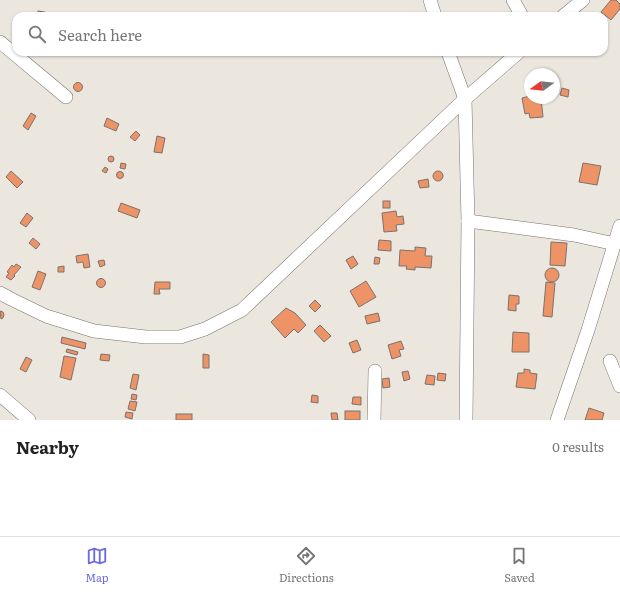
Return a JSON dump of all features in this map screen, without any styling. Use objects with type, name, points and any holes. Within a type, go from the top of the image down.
[{"type":"street","points":[[430,0],[434,12]]},
{"type":"street","points":[[513,0],[520,12]]},
{"type":"street","points":[[568,12],[583,0]]},
{"type":"street","points":[[0,42],[12,52]]},
{"type":"street","points":[[17,56],[66,97]]},
{"type":"street","points":[[449,56],[465,99],[468,221],[466,420]]},
{"type":"street","points":[[0,293],[46,316],[94,331],[146,337],[180,337],[205,330],[242,310],[465,99],[514,56]]},
{"type":"street","points":[[468,221],[574,234],[615,244]]},
{"type":"street","points":[[557,420],[588,330],[620,226]]},
{"type":"street","points":[[610,361],[620,386]]},
{"type":"street","points":[[374,420],[375,371]]},
{"type":"street","points":[[0,395],[29,420]]},
{"type":"building","points":[[611,0],[616,0],[620,4],[620,9],[611,20],[608,18],[608,12],[601,12]]},
{"type":"building","points":[[76,83],[80,83],[82,87],[80,91],[76,91],[74,89],[74,85]]},
{"type":"building","points":[[562,88],[569,90],[568,97],[560,95]]},
{"type":"building","points":[[522,98],[524,98],[524,104],[542,104],[543,117],[530,118],[529,113],[525,114]]},
{"type":"building","points":[[31,113],[36,116],[28,130],[23,126]]},
{"type":"building","points":[[107,118],[119,124],[116,131],[104,126]]},
{"type":"building","points":[[136,131],[140,135],[135,141],[130,137]]},
{"type":"building","points":[[157,136],[165,138],[162,153],[154,152]]},
{"type":"building","points":[[111,156],[114,159],[111,162],[108,159]]},
{"type":"building","points":[[121,163],[126,164],[125,169],[120,168]]},
{"type":"building","points":[[583,163],[601,166],[597,185],[579,182]]},
{"type":"building","points":[[105,167],[108,169],[106,173],[102,171]]},
{"type":"building","points":[[11,171],[23,182],[17,188],[6,177]]},
{"type":"building","points":[[120,171],[124,175],[120,179],[116,175]]},
{"type":"building","points":[[436,171],[440,171],[442,172],[442,180],[436,181],[433,178],[433,174]]},
{"type":"building","points":[[428,179],[429,187],[420,188],[418,181]]},
{"type":"building","points":[[383,201],[390,201],[390,208],[383,208]]},
{"type":"building","points":[[121,203],[140,210],[137,218],[118,211]]},
{"type":"building","points":[[396,211],[397,217],[403,216],[404,224],[396,225],[397,231],[384,232],[382,213]]},
{"type":"building","points":[[27,213],[33,218],[26,227],[20,223]]},
{"type":"building","points":[[33,238],[40,244],[36,249],[29,243]]},
{"type":"building","points":[[379,240],[391,241],[391,251],[378,250]]},
{"type":"building","points":[[551,242],[567,243],[565,266],[550,265]]},
{"type":"building","points":[[415,247],[426,248],[425,256],[432,256],[431,268],[415,267],[415,270],[406,269],[407,266],[399,266],[400,250],[415,251]]},
{"type":"building","points":[[88,254],[90,267],[84,268],[83,262],[77,263],[76,256]]},
{"type":"building","points":[[353,256],[358,264],[351,269],[346,260]]},
{"type":"building","points":[[375,257],[380,258],[379,264],[374,264]]},
{"type":"building","points":[[104,260],[105,265],[100,267],[98,261]]},
{"type":"building","points":[[16,264],[21,267],[11,280],[6,277],[9,273],[7,272],[12,265],[14,267]]},
{"type":"building","points":[[64,266],[64,272],[58,272],[58,267]]},
{"type":"building","points":[[549,268],[555,268],[559,272],[559,278],[555,282],[549,282],[545,278],[545,272]]},
{"type":"building","points":[[38,271],[46,274],[40,290],[32,287]]},
{"type":"building","points":[[99,279],[103,279],[105,283],[103,287],[99,287],[97,285],[97,281]]},
{"type":"building","points":[[366,281],[376,297],[359,307],[350,291]]},
{"type":"building","points":[[155,282],[170,282],[170,289],[159,289],[160,294],[154,294]]},
{"type":"building","points":[[546,282],[555,283],[552,317],[543,316]]},
{"type":"building","points":[[509,295],[519,296],[519,304],[516,304],[516,311],[508,310]]},
{"type":"building","points":[[315,300],[321,306],[315,312],[309,306]]},
{"type":"building","points":[[286,308],[295,313],[306,325],[298,333],[294,329],[285,338],[271,322]]},
{"type":"building","points":[[0,311],[3,312],[4,315],[1,319]]},
{"type":"building","points":[[378,313],[380,321],[367,324],[365,316]]},
{"type":"building","points":[[320,325],[331,336],[324,342],[314,331]]},
{"type":"building","points":[[513,332],[529,333],[529,352],[512,352]]},
{"type":"building","points":[[62,337],[86,343],[85,349],[61,343]]},
{"type":"building","points":[[357,340],[361,350],[353,353],[349,343]]},
{"type":"building","points":[[401,341],[404,349],[399,350],[401,356],[392,359],[388,345]]},
{"type":"building","points":[[67,349],[78,352],[77,355],[66,352]]},
{"type":"building","points":[[101,354],[110,355],[109,361],[100,360]]},
{"type":"building","points":[[203,354],[209,355],[209,368],[203,368]]},
{"type":"building","points":[[64,356],[76,358],[71,380],[60,377]]},
{"type":"building","points":[[26,357],[32,360],[26,372],[20,369]]},
{"type":"building","points":[[524,369],[530,370],[530,373],[537,374],[535,389],[516,387],[518,373],[524,373]]},
{"type":"building","points":[[408,371],[410,379],[404,381],[402,372]]},
{"type":"building","points":[[438,373],[446,374],[445,381],[437,380]]},
{"type":"building","points":[[133,374],[139,375],[136,390],[130,388]]},
{"type":"building","points":[[427,375],[435,376],[434,385],[425,384]]},
{"type":"building","points":[[389,378],[390,387],[383,388],[382,379]]},
{"type":"building","points":[[132,394],[137,395],[136,400],[131,399]]},
{"type":"building","points":[[312,395],[318,396],[318,403],[311,402]]},
{"type":"building","points":[[353,397],[361,397],[361,405],[352,404]]},
{"type":"building","points":[[130,401],[137,402],[135,411],[128,409]]},
{"type":"building","points":[[589,408],[604,413],[602,420],[585,420]]},
{"type":"building","points":[[345,411],[360,411],[360,420],[345,420]]},
{"type":"building","points":[[126,412],[133,413],[132,419],[125,417]]},
{"type":"building","points":[[331,413],[337,413],[338,420],[332,420]]},
{"type":"building","points":[[176,414],[192,414],[192,420],[176,420]]}]
